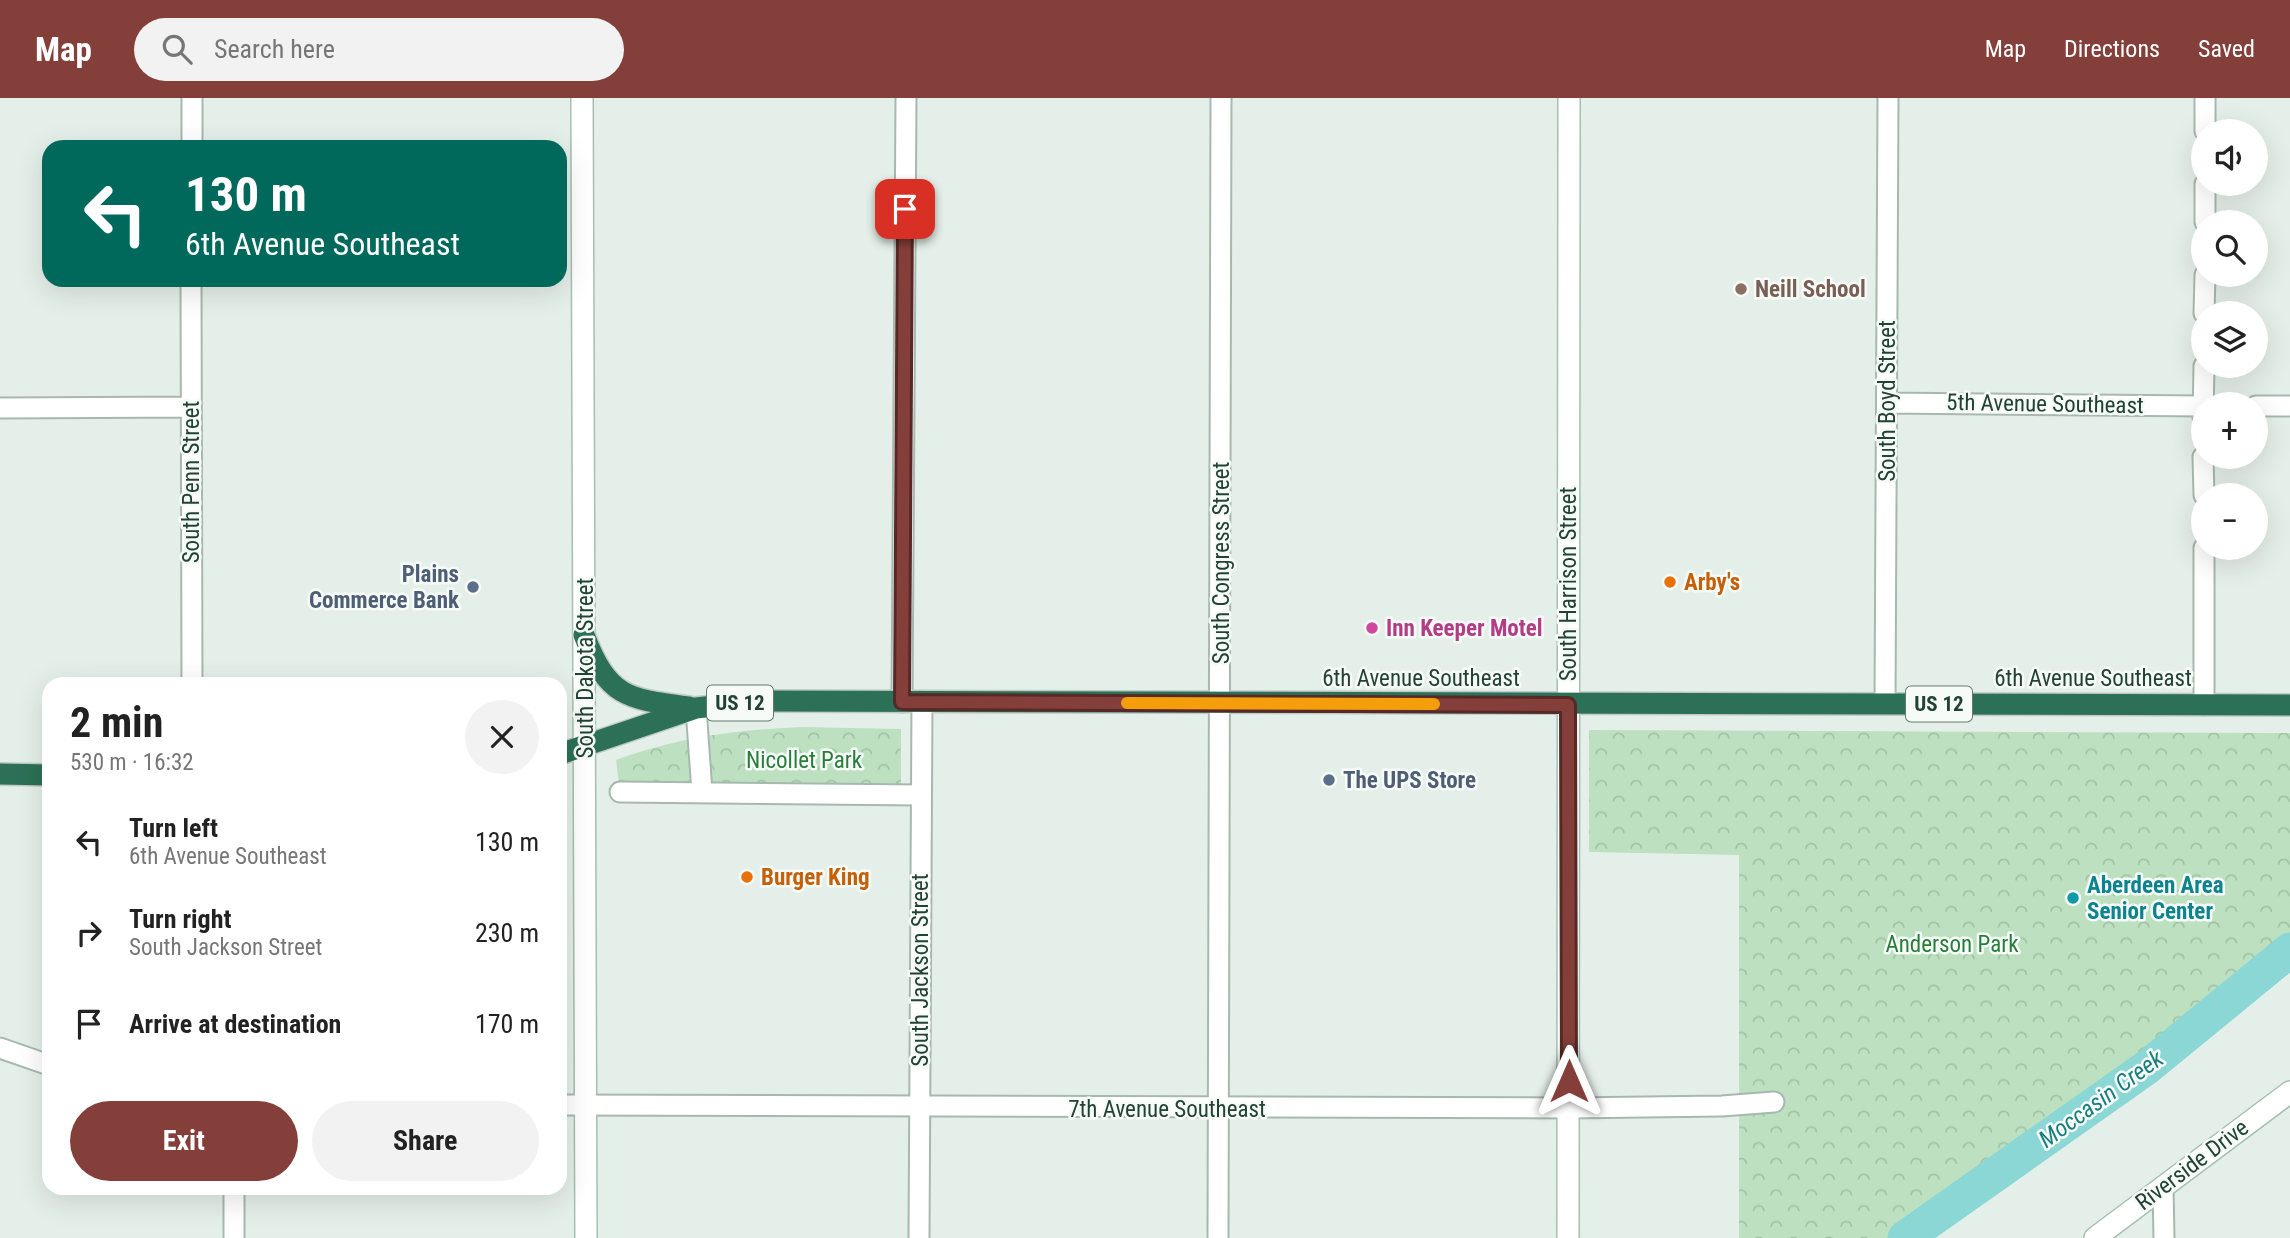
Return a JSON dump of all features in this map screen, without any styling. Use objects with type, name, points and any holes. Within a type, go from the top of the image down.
[{"type":"highway","points":[[584,635],[597,668],[605,680],[618,689],[660,703],[697,708]]},
{"type":"highway","name":"6th Avenue Southeast","points":[[567,752],[697,708],[758,701],[2290,705]]},
{"type":"highway","points":[[0,774],[42,775]]},
{"type":"street","points":[[192,98],[192,140]]},
{"type":"street","name":"South Dakota Street","points":[[582,98],[586,1238]]},
{"type":"street","name":"South Jackson Street","points":[[906,98],[912,702],[921,795],[919,1238]]},
{"type":"street","name":"South Congress Street","points":[[1218,1238],[1221,98]]},
{"type":"street","name":"South Harrison Street","points":[[1568,1238],[1569,98]]},
{"type":"street","name":"South Boyd Street","points":[[1885,703],[1888,98]]},
{"type":"street","points":[[2204,98],[2204,119]]},
{"type":"street","name":"South Penn Street","points":[[191,287],[192,677]]},
{"type":"street","name":"5th Avenue Southeast","points":[[1887,403],[2191,406]]},
{"type":"street","points":[[2268,406],[2290,406]]},
{"type":"street","points":[[0,408],[191,407]]},
{"type":"street","points":[[2204,560],[2204,705]]},
{"type":"street","points":[[697,708],[702,792]]},
{"type":"street","points":[[620,792],[921,795]]},
{"type":"street","points":[[0,1048],[42,1063]]},
{"type":"street","name":"Riverside Drive","points":[[2095,1238],[2290,1092]]},
{"type":"street","name":"7th Avenue Southeast","points":[[567,1105],[1569,1108],[1722,1106],[1774,1101]]},
{"type":"street","points":[[2163,1187],[2164,1238]]},
{"type":"street","points":[[233,1195],[234,1238]]},
{"type":"green space","name":"Nicollet Park","points":[[803,727],[901,729],[901,795],[620,792],[616,760],[708,736]]},
{"type":"green space","name":"Anderson Park","points":[[1589,730],[2290,733],[2290,950],[2146,1068],[1905,1238],[1739,1238],[1739,855],[1589,852]]},
{"type":"waterway","name":"Moccasin Creek","points":[[1905,1238],[2146,1068],[2290,950]]},
{"type":"slow traffic","points":[[1127,703],[1434,704]]},
{"type":"place","name":"Neill School","points":[[1741,289]]},
{"type":"place","name":"Arby's","points":[[1670,582]]},
{"type":"place","name":"Plains Commerce Bank","points":[[473,587]]},
{"type":"place","name":"Inn Keeper Motel","points":[[1372,628]]},
{"type":"place","name":"The UPS Store","points":[[1329,780]]},
{"type":"place","name":"Burger King","points":[[747,877]]},
{"type":"place","name":"Aberdeen Area Senior Center","points":[[2073,898]]},
{"type":"route","points":[[905,209],[902,702],[1568,705],[1569,1081]]}]
